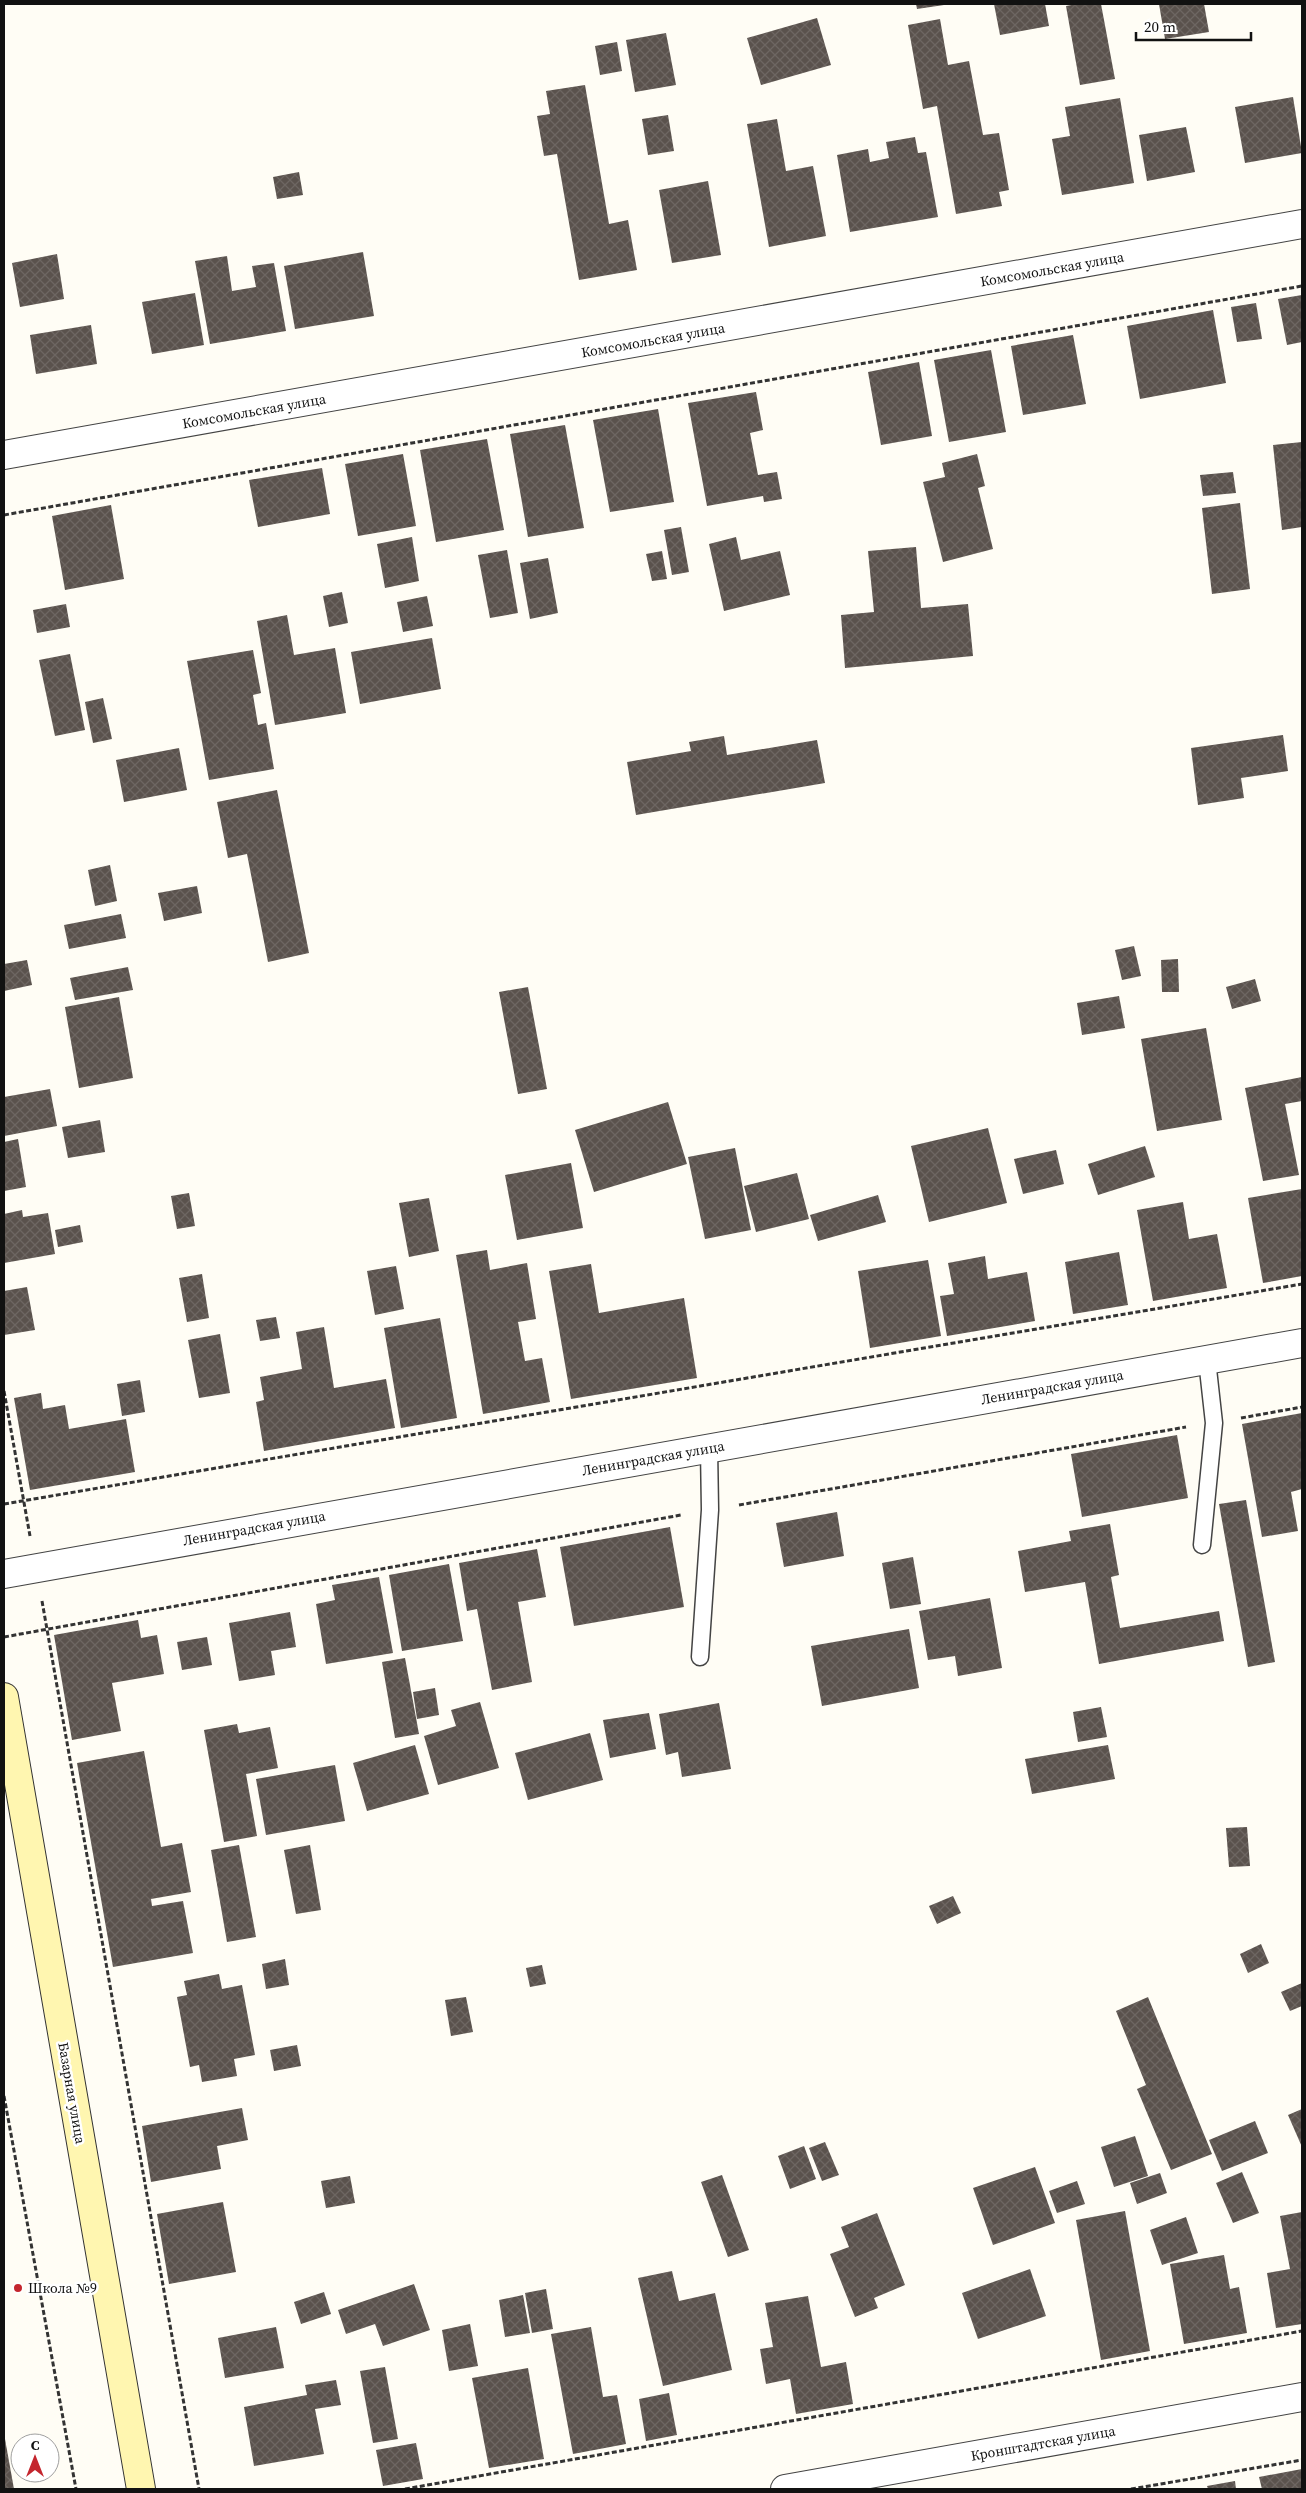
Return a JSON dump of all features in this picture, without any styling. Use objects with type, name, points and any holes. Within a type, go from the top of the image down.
[{"type":"main road","name":"Базарная улица","points":[[4,1697],[141,2489]]},
{"type":"street","name":"Комсомольская улица","points":[[4,455],[1302,224]]},
{"type":"street","name":"Ленинградская улица","points":[[4,1574],[1302,1343]]},
{"type":"street","name":"Кронштадтская улица","points":[[785,2489],[1302,2397]]},
{"type":"lane","points":[[1202,1545],[1214,1423],[1207,1360]]},
{"type":"lane","points":[[700,1656],[710,1510],[709,1448]]},
{"type":"path","points":[[4,515],[1302,286]]},
{"type":"path","points":[[4,1504],[1302,1284]]},
{"type":"path","points":[[4,1391],[198,2489]]},
{"type":"path","points":[[4,1637],[710,1510],[1302,1407]]},
{"type":"path","points":[[4,2096],[76,2489]]},
{"type":"path","points":[[405,2489],[1302,2331]]},
{"type":"path","points":[[1131,2489],[1302,2460]]},
{"type":"building","points":[[916,4],[944,4],[944,5],[917,9]]},
{"type":"building","points":[[994,4],[1045,4],[1049,26],[1000,35]]},
{"type":"building","points":[[1101,4],[1115,79],[1080,85],[1066,6]]},
{"type":"building","points":[[1159,4],[1204,4],[1209,32],[1165,39]]},
{"type":"building","points":[[817,18],[831,65],[761,85],[747,38]]},
{"type":"building","points":[[940,19],[948,65],[969,61],[983,135],[999,133],[1009,190],[999,192],[1002,206],[956,214],[937,106],[923,109],[908,25]]},
{"type":"building","points":[[666,33],[676,85],[635,92],[626,40]]},
{"type":"building","points":[[617,42],[622,71],[600,75],[595,46]]},
{"type":"building","points":[[585,85],[609,224],[628,220],[637,270],[579,280],[557,154],[544,156],[537,116],[550,114],[546,91]]},
{"type":"building","points":[[1293,97],[1302,153],[1245,163],[1235,107]]},
{"type":"building","points":[[1120,98],[1134,183],[1062,195],[1052,139],[1070,136],[1065,107]]},
{"type":"building","points":[[668,115],[674,151],[648,155],[642,119]]},
{"type":"building","points":[[777,119],[786,171],[813,166],[826,236],[769,247],[747,124]]},
{"type":"building","points":[[1186,127],[1195,172],[1147,181],[1139,135]]},
{"type":"building","points":[[915,137],[918,153],[926,152],[938,217],[850,232],[837,155],[868,149],[870,162],[889,158],[886,142]]},
{"type":"building","points":[[299,172],[303,195],[277,199],[273,177]]},
{"type":"building","points":[[708,181],[721,255],[672,263],[659,190]]},
{"type":"building","points":[[363,252],[374,316],[295,329],[284,266]]},
{"type":"building","points":[[57,254],[64,299],[20,307],[12,263]]},
{"type":"building","points":[[227,256],[232,291],[256,287],[252,266],[274,263],[286,331],[210,344],[195,261]]},
{"type":"building","points":[[195,293],[204,345],[152,354],[142,302]]},
{"type":"building","points":[[1302,295],[1302,342],[1287,345],[1278,299]]},
{"type":"building","points":[[1256,303],[1262,339],[1237,342],[1231,307]]},
{"type":"building","points":[[1213,310],[1226,383],[1140,399],[1127,326]]},
{"type":"building","points":[[91,325],[97,364],[36,374],[30,335]]},
{"type":"building","points":[[1073,335],[1086,404],[1023,415],[1011,346]]},
{"type":"building","points":[[991,350],[1006,432],[949,442],[934,360]]},
{"type":"building","points":[[919,362],[932,436],[881,445],[868,372]]},
{"type":"building","points":[[756,392],[763,430],[750,433],[758,475],[777,472],[782,499],[764,502],[763,496],[707,506],[688,403]]},
{"type":"building","points":[[658,409],[674,502],[610,512],[593,420]]},
{"type":"building","points":[[565,425],[584,528],[528,537],[510,434]]},
{"type":"building","points":[[487,439],[504,530],[436,542],[420,450]]},
{"type":"building","points":[[1302,442],[1302,527],[1282,530],[1273,445]]},
{"type":"building","points":[[403,454],[416,526],[358,536],[345,464]]},
{"type":"building","points":[[977,454],[985,486],[978,488],[993,549],[943,562],[923,482],[945,477],[942,463]]},
{"type":"building","points":[[322,468],[330,514],[258,527],[249,480]]},
{"type":"building","points":[[1233,472],[1236,493],[1203,496],[1200,475]]},
{"type":"building","points":[[1240,503],[1250,589],[1212,594],[1202,508]]},
{"type":"building","points":[[111,505],[124,579],[65,590],[52,516]]},
{"type":"building","points":[[681,527],[689,572],[672,575],[664,530]]},
{"type":"building","points":[[412,537],[419,581],[385,588],[377,544]]},
{"type":"building","points":[[736,537],[741,560],[780,551],[790,595],[724,611],[709,544]]},
{"type":"building","points":[[916,547],[921,608],[968,604],[973,656],[845,668],[841,615],[874,612],[868,551]]},
{"type":"building","points":[[507,550],[518,613],[490,618],[478,555]]},
{"type":"building","points":[[662,551],[667,579],[652,581],[646,554]]},
{"type":"building","points":[[548,558],[558,613],[530,619],[520,563]]},
{"type":"building","points":[[342,592],[348,623],[329,627],[323,596]]},
{"type":"building","points":[[427,596],[433,626],[403,632],[397,602]]},
{"type":"building","points":[[66,604],[70,627],[37,633],[33,610]]},
{"type":"building","points":[[287,615],[294,655],[335,648],[346,713],[275,725],[257,621]]},
{"type":"building","points":[[432,638],[441,689],[360,704],[351,652]]},
{"type":"building","points":[[253,650],[261,693],[253,695],[258,725],[266,723],[274,769],[209,780],[187,661]]},
{"type":"building","points":[[70,654],[85,730],[55,736],[39,660]]},
{"type":"building","points":[[103,698],[112,739],[93,743],[85,702]]},
{"type":"building","points":[[1283,735],[1288,771],[1241,778],[1244,798],[1198,805],[1191,748]]},
{"type":"building","points":[[724,736],[727,755],[817,740],[825,783],[636,815],[627,762],[691,751],[689,742]]},
{"type":"building","points":[[179,748],[187,790],[124,802],[116,760]]},
{"type":"building","points":[[277,790],[309,953],[268,962],[247,854],[228,858],[217,802]]},
{"type":"building","points":[[110,865],[117,901],[95,906],[88,870]]},
{"type":"building","points":[[197,886],[202,913],[164,921],[158,893]]},
{"type":"building","points":[[121,914],[126,938],[69,949],[64,925]]},
{"type":"building","points":[[1134,946],[1141,976],[1122,980],[1115,950]]},
{"type":"building","points":[[1178,959],[1179,992],[1162,992],[1161,960]]},
{"type":"building","points":[[27,960],[32,985],[4,991],[4,964]]},
{"type":"building","points":[[128,967],[133,990],[75,1000],[70,978]]},
{"type":"building","points":[[1255,979],[1261,1001],[1232,1009],[1226,987]]},
{"type":"building","points":[[528,987],[547,1089],[518,1094],[499,992]]},
{"type":"building","points":[[1119,996],[1125,1028],[1082,1035],[1077,1003]]},
{"type":"building","points":[[119,997],[133,1078],[79,1088],[65,1007]]},
{"type":"building","points":[[1206,1028],[1222,1120],[1157,1131],[1141,1039]]},
{"type":"building","points":[[1302,1077],[1302,1101],[1285,1104],[1299,1175],[1263,1181],[1245,1088]]},
{"type":"building","points":[[50,1089],[57,1126],[4,1136],[4,1097]]},
{"type":"building","points":[[668,1102],[687,1164],[594,1192],[575,1130]]},
{"type":"building","points":[[100,1120],[105,1152],[68,1158],[62,1127]]},
{"type":"building","points":[[988,1128],[1007,1203],[929,1222],[911,1146]]},
{"type":"building","points":[[18,1139],[26,1187],[4,1191],[4,1142]]},
{"type":"building","points":[[1145,1146],[1155,1177],[1098,1195],[1088,1164]]},
{"type":"building","points":[[735,1148],[751,1230],[705,1239],[688,1157]]},
{"type":"building","points":[[1056,1150],[1064,1184],[1023,1194],[1014,1159]]},
{"type":"building","points":[[571,1163],[583,1228],[517,1240],[505,1175]]},
{"type":"building","points":[[797,1173],[809,1219],[756,1232],[744,1186]]},
{"type":"building","points":[[1302,1189],[1302,1276],[1263,1283],[1248,1198]]},
{"type":"building","points":[[189,1193],[195,1226],[177,1229],[171,1196]]},
{"type":"building","points":[[878,1195],[886,1222],[818,1241],[810,1215]]},
{"type":"building","points":[[429,1198],[439,1251],[409,1257],[399,1203]]},
{"type":"building","points":[[1183,1202],[1189,1239],[1217,1234],[1227,1288],[1153,1301],[1137,1210]]},
{"type":"building","points":[[22,1210],[23,1217],[48,1213],[55,1254],[4,1263],[4,1214]]},
{"type":"building","points":[[80,1225],[83,1242],[58,1247],[55,1230]]},
{"type":"building","points":[[487,1250],[490,1270],[527,1263],[536,1319],[518,1322],[525,1361],[542,1358],[550,1402],[483,1414],[456,1255]]},
{"type":"building","points":[[1119,1252],[1128,1305],[1073,1314],[1065,1262]]},
{"type":"building","points":[[985,1256],[988,1279],[1027,1272],[1035,1321],[947,1336],[940,1296],[954,1294],[948,1263]]},
{"type":"building","points":[[928,1260],[941,1336],[870,1348],[858,1271]]},
{"type":"building","points":[[591,1264],[599,1313],[684,1298],[697,1378],[571,1399],[549,1271]]},
{"type":"building","points":[[396,1266],[404,1309],[375,1315],[367,1271]]},
{"type":"building","points":[[202,1274],[209,1318],[187,1322],[179,1278]]},
{"type":"building","points":[[27,1287],[35,1330],[4,1335],[4,1291]]},
{"type":"building","points":[[276,1317],[280,1338],[260,1341],[256,1320]]},
{"type":"building","points":[[440,1318],[457,1418],[401,1428],[384,1328]]},
{"type":"building","points":[[324,1327],[334,1388],[386,1379],[395,1428],[264,1451],[256,1402],[264,1400],[260,1377],[302,1369],[296,1332]]},
{"type":"building","points":[[220,1334],[230,1393],[199,1398],[188,1340]]},
{"type":"building","points":[[140,1380],[145,1412],[122,1416],[117,1384]]},
{"type":"building","points":[[41,1393],[43,1409],[65,1405],[69,1429],[126,1419],[135,1472],[30,1490],[14,1398]]},
{"type":"building","points":[[1302,1413],[1302,1489],[1291,1492],[1298,1531],[1262,1537],[1242,1424]]},
{"type":"building","points":[[1177,1435],[1188,1498],[1082,1517],[1071,1454]]},
{"type":"building","points":[[1246,1500],[1275,1662],[1248,1667],[1219,1504]]},
{"type":"building","points":[[837,1512],[844,1556],[784,1567],[776,1523]]},
{"type":"building","points":[[1110,1524],[1119,1575],[1111,1577],[1120,1628],[1219,1611],[1224,1641],[1099,1664],[1085,1582],[1025,1592],[1018,1551],[1071,1541],[1069,1531]]},
{"type":"building","points":[[670,1527],[684,1607],[574,1626],[560,1547]]},
{"type":"building","points":[[537,1549],[546,1597],[518,1602],[532,1682],[492,1690],[477,1609],[467,1611],[459,1563]]},
{"type":"building","points":[[913,1557],[921,1604],[890,1609],[882,1563]]},
{"type":"building","points":[[449,1564],[463,1641],[402,1651],[389,1575]]},
{"type":"building","points":[[379,1577],[393,1653],[326,1664],[316,1604],[335,1600],[332,1585]]},
{"type":"building","points":[[990,1598],[1002,1668],[958,1676],[955,1656],[928,1660],[919,1611]]},
{"type":"building","points":[[290,1612],[296,1647],[271,1651],[275,1675],[239,1681],[229,1623]]},
{"type":"building","points":[[138,1620],[141,1638],[157,1635],[164,1674],[112,1683],[121,1731],[72,1740],[54,1635]]},
{"type":"building","points":[[909,1629],[919,1688],[822,1706],[811,1646]]},
{"type":"building","points":[[207,1637],[212,1665],[182,1670],[177,1642]]},
{"type":"building","points":[[405,1658],[419,1734],[395,1738],[382,1662]]},
{"type":"building","points":[[435,1688],[439,1715],[417,1719],[413,1692]]},
{"type":"building","points":[[480,1702],[499,1768],[438,1785],[424,1736],[456,1726],[451,1710]]},
{"type":"building","points":[[719,1703],[731,1769],[682,1777],[678,1752],[666,1755],[659,1714]]},
{"type":"building","points":[[1101,1707],[1107,1737],[1078,1742],[1073,1712]]},
{"type":"building","points":[[649,1713],[656,1749],[610,1758],[603,1720]]},
{"type":"building","points":[[237,1724],[239,1733],[270,1727],[278,1768],[246,1774],[257,1836],[224,1842],[204,1730]]},
{"type":"building","points":[[590,1733],[603,1780],[528,1800],[515,1753]]},
{"type":"building","points":[[415,1745],[429,1794],[367,1811],[353,1763]]},
{"type":"building","points":[[1108,1745],[1115,1779],[1032,1794],[1025,1759]]},
{"type":"building","points":[[144,1751],[161,1847],[182,1843],[191,1892],[151,1899],[152,1906],[183,1901],[193,1953],[113,1967],[77,1763]]},
{"type":"building","points":[[335,1765],[345,1821],[266,1835],[256,1779]]},
{"type":"building","points":[[1247,1827],[1250,1866],[1229,1867],[1226,1828]]},
{"type":"building","points":[[239,1845],[256,1937],[227,1942],[211,1850]]},
{"type":"building","points":[[310,1845],[321,1910],[296,1914],[284,1850]]},
{"type":"building","points":[[953,1896],[961,1913],[937,1924],[929,1906]]},
{"type":"building","points":[[1261,1944],[1269,1963],[1248,1973],[1240,1954]]},
{"type":"building","points":[[285,1959],[289,1985],[266,1989],[262,1964]]},
{"type":"building","points":[[542,1965],[546,1984],[530,1987],[526,1968]]},
{"type":"building","points":[[219,1974],[222,1989],[242,1985],[255,2055],[234,2059],[237,2076],[202,2082],[199,2065],[190,2067],[177,1997],[187,1995],[184,1981]]},
{"type":"building","points":[[1302,1983],[1302,2006],[1290,2011],[1281,1992]]},
{"type":"building","points":[[466,1997],[473,2032],[451,2036],[445,2000]]},
{"type":"building","points":[[1148,1997],[1212,2154],[1171,2170],[1137,2089],[1146,2085],[1116,2011]]},
{"type":"building","points":[[297,2045],[301,2066],[274,2071],[270,2050]]},
{"type":"building","points":[[242,2108],[248,2140],[217,2146],[221,2169],[151,2182],[142,2126]]},
{"type":"building","points":[[1302,2109],[1302,2147],[1288,2115]]},
{"type":"building","points":[[1255,2121],[1268,2153],[1222,2171],[1209,2140]]},
{"type":"building","points":[[1135,2136],[1148,2176],[1114,2187],[1101,2147]]},
{"type":"building","points":[[825,2142],[839,2175],[822,2181],[809,2148]]},
{"type":"building","points":[[804,2146],[816,2179],[790,2189],[778,2156]]},
{"type":"building","points":[[1035,2167],[1055,2223],[993,2245],[973,2188]]},
{"type":"building","points":[[1242,2172],[1259,2213],[1233,2223],[1216,2183]]},
{"type":"building","points":[[1160,2173],[1167,2193],[1137,2204],[1130,2183]]},
{"type":"building","points":[[722,2175],[749,2250],[728,2257],[701,2182]]},
{"type":"building","points":[[350,2176],[355,2203],[326,2208],[321,2181]]},
{"type":"building","points":[[1077,2181],[1085,2204],[1057,2213],[1049,2191]]},
{"type":"building","points":[[223,2202],[236,2272],[169,2284],[157,2214]]},
{"type":"building","points":[[1125,2211],[1150,2351],[1101,2360],[1076,2220]]},
{"type":"building","points":[[1302,2212],[1302,2324],[1276,2328],[1267,2273],[1290,2269],[1280,2216]]},
{"type":"building","points":[[877,2213],[905,2285],[874,2298],[878,2308],[855,2317],[830,2254],[849,2247],[841,2227]]},
{"type":"building","points":[[1186,2217],[1198,2253],[1162,2265],[1150,2230]]},
{"type":"building","points":[[1224,2255],[1230,2289],[1239,2287],[1247,2333],[1184,2344],[1170,2264]]},
{"type":"building","points":[[1030,2269],[1046,2316],[978,2339],[962,2293]]},
{"type":"building","points":[[672,2271],[679,2301],[715,2293],[732,2370],[663,2386],[638,2278]]},
{"type":"building","points":[[414,2284],[430,2330],[383,2346],[375,2324],[346,2334],[338,2310]]},
{"type":"building","points":[[546,2289],[553,2329],[532,2333],[525,2293]]},
{"type":"building","points":[[324,2292],[331,2314],[301,2324],[294,2302]]},
{"type":"building","points":[[523,2295],[530,2333],[505,2337],[499,2300]]},
{"type":"building","points":[[808,2296],[821,2367],[846,2362],[853,2404],[796,2414],[790,2379],[766,2384],[760,2349],[773,2347],[765,2303]]},
{"type":"building","points":[[470,2324],[478,2366],[449,2371],[442,2330]]},
{"type":"building","points":[[276,2327],[284,2368],[225,2378],[218,2338]]},
{"type":"building","points":[[591,2327],[603,2397],[617,2395],[626,2444],[573,2454],[551,2334]]},
{"type":"building","points":[[385,2367],[398,2439],[373,2443],[360,2371]]},
{"type":"building","points":[[528,2368],[544,2459],[489,2468],[472,2378]]},
{"type":"building","points":[[336,2380],[341,2405],[315,2409],[324,2454],[254,2466],[244,2407],[307,2395],[305,2385]]},
{"type":"building","points":[[669,2393],[677,2435],[646,2441],[639,2399]]},
{"type":"building","points":[[5,2439],[10,2467],[10,2483],[13,2483],[14,2489],[4,2489]]},
{"type":"building","points":[[416,2443],[423,2479],[383,2486],[376,2450]]},
{"type":"building","points":[[1302,2469],[1302,2489],[1262,2489],[1259,2477]]},
{"type":"building","points":[[1235,2481],[1236,2489],[1208,2489],[1207,2486]]},
{"type":"place","name":"Школа №9","points":[[18,2288]]}]
